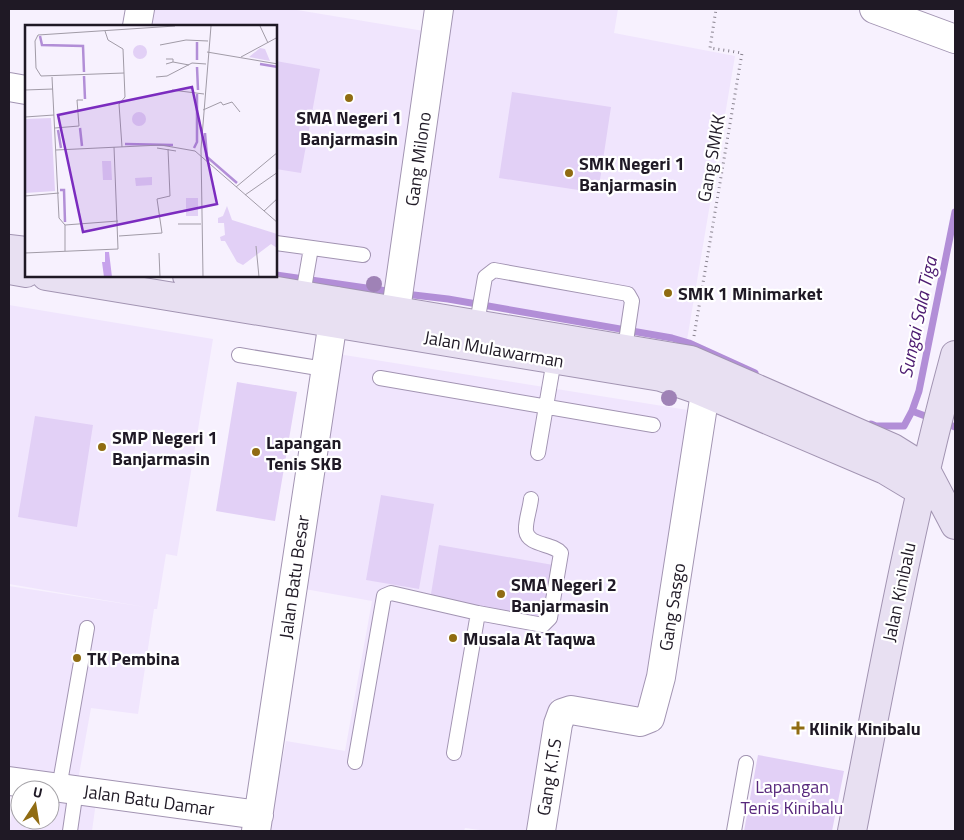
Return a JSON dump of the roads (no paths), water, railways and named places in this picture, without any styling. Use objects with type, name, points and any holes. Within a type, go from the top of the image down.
[{"type":"street","points":[[137,25],[140,9]]},
{"type":"street","name":"Gang Milono","points":[[396,310],[439,9]]},
{"type":"street","points":[[874,9],[955,39]]},
{"type":"street","points":[[9,87],[25,90]]},
{"type":"street","points":[[9,249],[25,251]]},
{"type":"street","points":[[9,270],[25,273]]},
{"type":"street","name":"Jalan Mulawarman","points":[[62,278],[334,311],[554,360],[663,366],[690,360],[884,444],[928,486]]},
{"type":"street","name":"Jalan Mulawarman","points":[[200,278],[303,294],[334,311],[396,310],[479,317],[626,335],[663,366],[705,393],[885,470],[928,486]]},
{"type":"street","name":"Jalan Batu Besar","points":[[258,823],[334,311]]},
{"type":"street","name":"Jalan Kinibalu","points":[[852,831],[900,580],[928,486],[937,420],[955,355]]},
{"type":"street","name":"Gang Sasgo","points":[[558,724],[562,713],[571,710],[640,722],[650,718],[661,676],[705,393]]},
{"type":"street","points":[[928,486],[955,525]]},
{"type":"street","name":"Gang K.T.S","points":[[541,831],[558,724]]},
{"type":"street","name":"Jalan Batu Damar","points":[[9,781],[67,789],[258,823]]},
{"type":"lane","points":[[426,170],[444,63],[432,61]]},
{"type":"lane","points":[[278,243],[363,255]]},
{"type":"lane","points":[[303,294],[311,248]]},
{"type":"lane","points":[[479,317],[487,273],[494,270],[628,294],[632,301],[626,335]]},
{"type":"lane","points":[[239,354],[324,369]]},
{"type":"lane","points":[[538,453],[554,360]]},
{"type":"lane","points":[[380,378],[653,425]]},
{"type":"lane","points":[[355,762],[384,596],[391,593],[478,613],[543,625],[549,621],[561,553],[554,546],[533,542],[528,537],[526,531],[531,499]]},
{"type":"lane","points":[[454,753],[478,613]]},
{"type":"lane","points":[[70,831],[67,789],[87,628]]},
{"type":"lane","points":[[734,831],[746,763]]},
{"type":"waterway","name":"Sungai Sala Tiga","points":[[871,424],[876,426],[904,426],[912,411],[919,391],[955,212]]},
{"type":"waterway","points":[[278,275],[394,292]]},
{"type":"waterway","points":[[405,294],[448,299],[672,338],[689,343],[755,373]]},
{"type":"waterway","points":[[912,411],[933,419]]},
{"type":"waterway","points":[[943,422],[955,427]]},
{"type":"place","name":"SMA Negeri 1 Banjarmasin","points":[[349,98]]},
{"type":"place","name":"SMK Negeri 1 Banjarmasin","points":[[569,173]]},
{"type":"place","name":"SMK 1 Minimarket","points":[[668,293]]},
{"type":"place","name":"SMP Negeri 1 Banjarmasin","points":[[102,447]]},
{"type":"place","name":"Lapangan Tenis SKB","points":[[256,452]]},
{"type":"place","name":"SMA Negeri 2 Banjarmasin","points":[[501,594]]},
{"type":"place","name":"Musala At Taqwa","points":[[453,638]]},
{"type":"place","name":"TK Pembina","points":[[77,658]]},
{"type":"place","name":"Klinik Kinibalu","points":[[798,728]]},
{"type":"park label","name":"Lapangan Tenis Kinibalu","points":[[792,796]]}]
